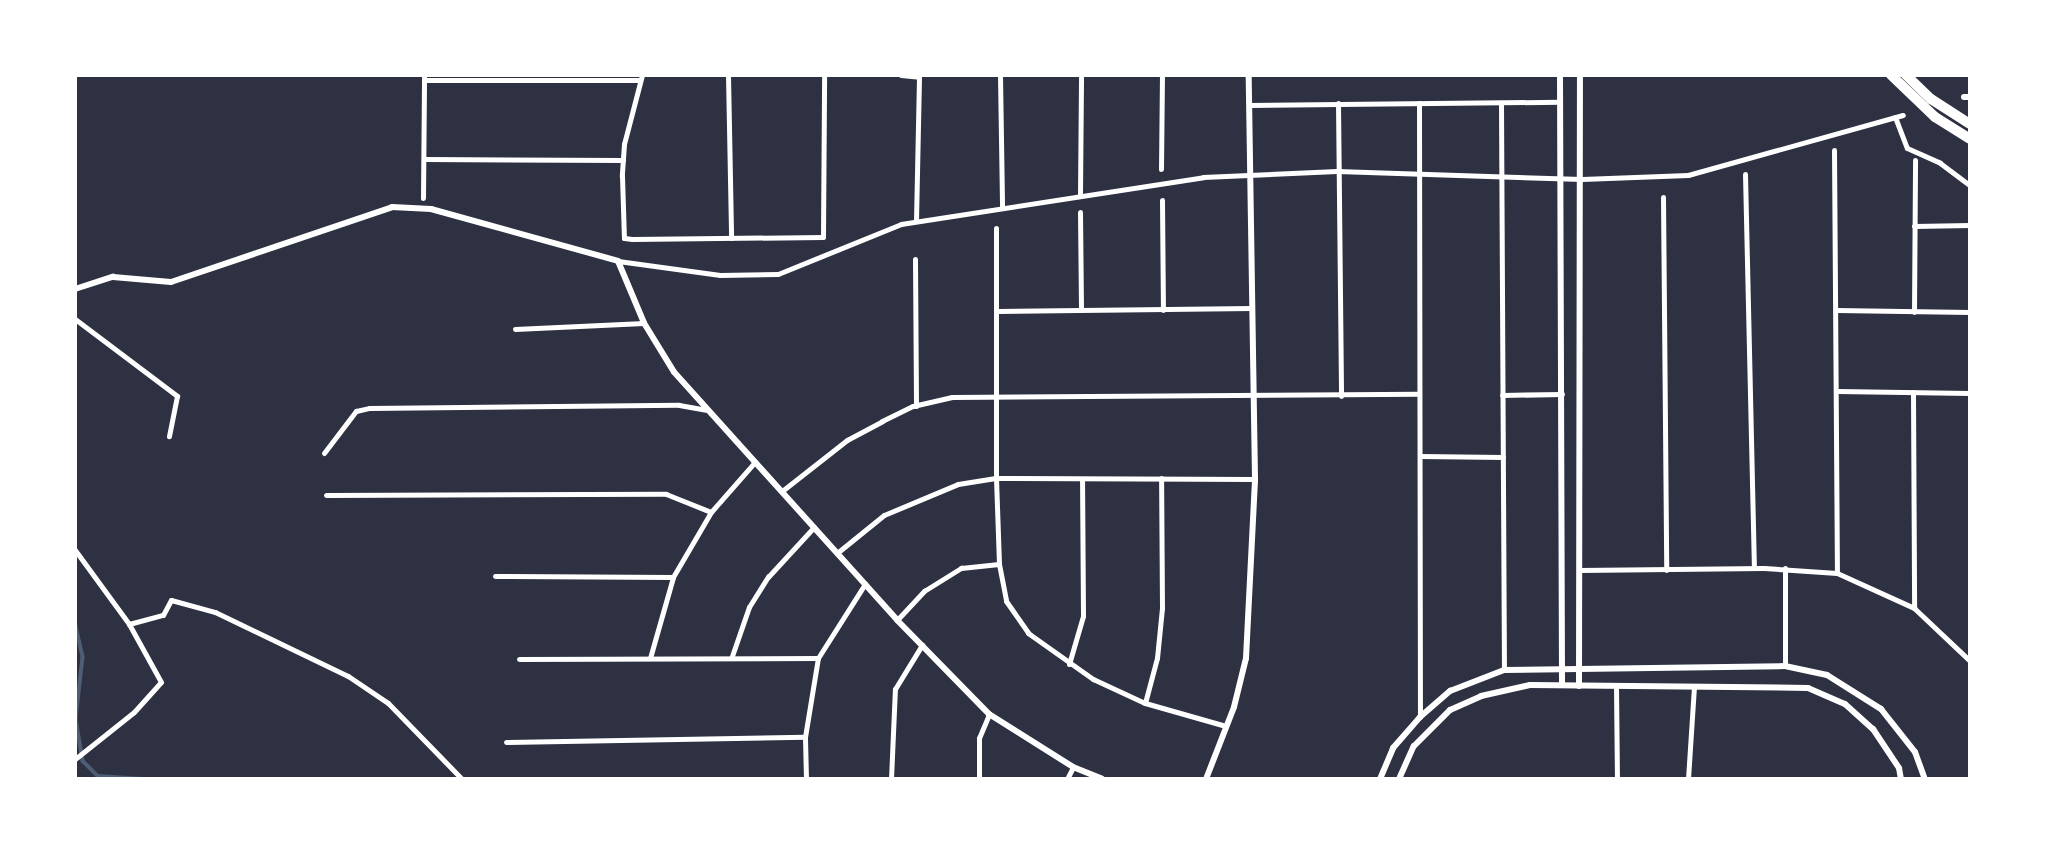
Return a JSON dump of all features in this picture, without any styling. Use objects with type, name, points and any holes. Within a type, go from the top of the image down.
[{"type":"highway","points":[[1891,75],[1935,117],[1970,139]]},
{"type":"highway","points":[[1906,75],[1931,99],[1970,124]]},
{"type":"street","points":[[728,75],[731,238]]},
{"type":"street","points":[[423,198],[424,78],[641,78],[623,160],[624,237],[823,237],[824,75]]},
{"type":"street","points":[[901,75],[919,76],[916,221]]},
{"type":"street","points":[[1000,75],[1002,207]]},
{"type":"street","points":[[1080,195],[1081,75]]},
{"type":"street","points":[[1161,169],[1162,75]]},
{"type":"street","points":[[1206,779],[1226,726],[1246,658],[1255,479],[1249,75]]},
{"type":"street","points":[[1560,75],[1563,178],[1562,685]]},
{"type":"street","points":[[1579,686],[1582,180],[1580,75]]},
{"type":"street","points":[[1249,105],[1560,102]]},
{"type":"street","points":[[1338,103],[1341,396]]},
{"type":"street","points":[[1419,103],[1420,717]]},
{"type":"street","points":[[1501,103],[1504,670]]},
{"type":"street","points":[[75,289],[113,277],[171,282],[392,207],[431,209],[618,261],[720,275],[778,274],[916,221],[1080,195],[1249,173],[1337,171],[1582,180],[1688,175],[1903,115]]},
{"type":"street","points":[[1895,117],[1900,142],[1940,163],[1970,186]]},
{"type":"street","points":[[1834,150],[1837,573]]},
{"type":"street","points":[[424,159],[623,160]]},
{"type":"street","points":[[1914,312],[1915,160]]},
{"type":"street","points":[[1745,174],[1754,568]]},
{"type":"street","points":[[1663,197],[1666,570]]},
{"type":"street","points":[[1162,200],[1163,310]]},
{"type":"street","points":[[1080,212],[1082,310]]},
{"type":"street","points":[[1914,226],[1970,225]]},
{"type":"street","points":[[996,228],[996,478],[999,564],[1013,616],[1069,664],[1145,703],[1226,726]]},
{"type":"street","points":[[915,258],[916,406]]},
{"type":"street","points":[[618,261],[644,323],[674,372],[897,620],[989,714],[1073,767],[1102,779]]},
{"type":"street","points":[[998,312],[1252,308]]},
{"type":"street","points":[[1836,310],[1970,313]]},
{"type":"street","points":[[75,319],[177,396],[169,436]]},
{"type":"street","points":[[515,329],[644,323]]},
{"type":"street","points":[[1837,391],[1970,393]]},
{"type":"street","points":[[1913,392],[1914,608]]},
{"type":"street","points":[[782,491],[847,440],[916,406],[952,397],[1419,394]]},
{"type":"street","points":[[1502,395],[1562,394]]},
{"type":"street","points":[[324,453],[356,411],[369,408],[679,405],[706,410]]},
{"type":"street","points":[[1420,456],[1503,457]]},
{"type":"street","points":[[650,658],[673,577],[712,512],[755,462]]},
{"type":"street","points":[[837,553],[884,515],[925,495],[996,478],[1255,479]]},
{"type":"street","points":[[1145,703],[1157,658],[1162,608],[1161,478]]},
{"type":"street","points":[[1069,664],[1083,616],[1082,479]]},
{"type":"street","points":[[326,495],[666,494],[712,512]]},
{"type":"street","points":[[732,656],[749,607],[768,577],[814,527]]},
{"type":"street","points":[[75,550],[129,624],[161,682],[94,747],[75,759]]},
{"type":"street","points":[[897,620],[924,591],[961,568],[999,564]]},
{"type":"street","points":[[1579,570],[1785,568],[1837,573],[1914,608],[1970,661]]},
{"type":"street","points":[[1784,666],[1785,568]]},
{"type":"street","points":[[495,576],[673,577]]},
{"type":"street","points":[[806,779],[805,737],[818,658],[865,584]]},
{"type":"street","points":[[129,624],[163,615],[170,600],[215,612],[348,676],[388,703],[462,779]]},
{"type":"street","points":[[891,779],[895,689],[922,645]]},
{"type":"street","points":[[519,659],[732,656],[818,658]]},
{"type":"street","points":[[1380,779],[1393,748],[1420,717],[1450,691],[1504,670],[1562,666],[1784,666],[1827,676],[1881,709],[1915,752],[1925,779]]},
{"type":"street","points":[[1399,779],[1413,746],[1450,709],[1509,688],[1562,685],[1787,686],[1825,694],[1845,704],[1873,729],[1899,768],[1901,779]]},
{"type":"street","points":[[1616,686],[1617,779]]},
{"type":"street","points":[[1688,779],[1694,687]]},
{"type":"street","points":[[979,779],[979,738],[989,714]]},
{"type":"street","points":[[506,742],[805,737]]},
{"type":"street","points":[[1068,779],[1073,767]]},
{"type":"waterway","points":[[75,622],[83,657],[76,719],[83,761],[98,776],[143,779]]}]
